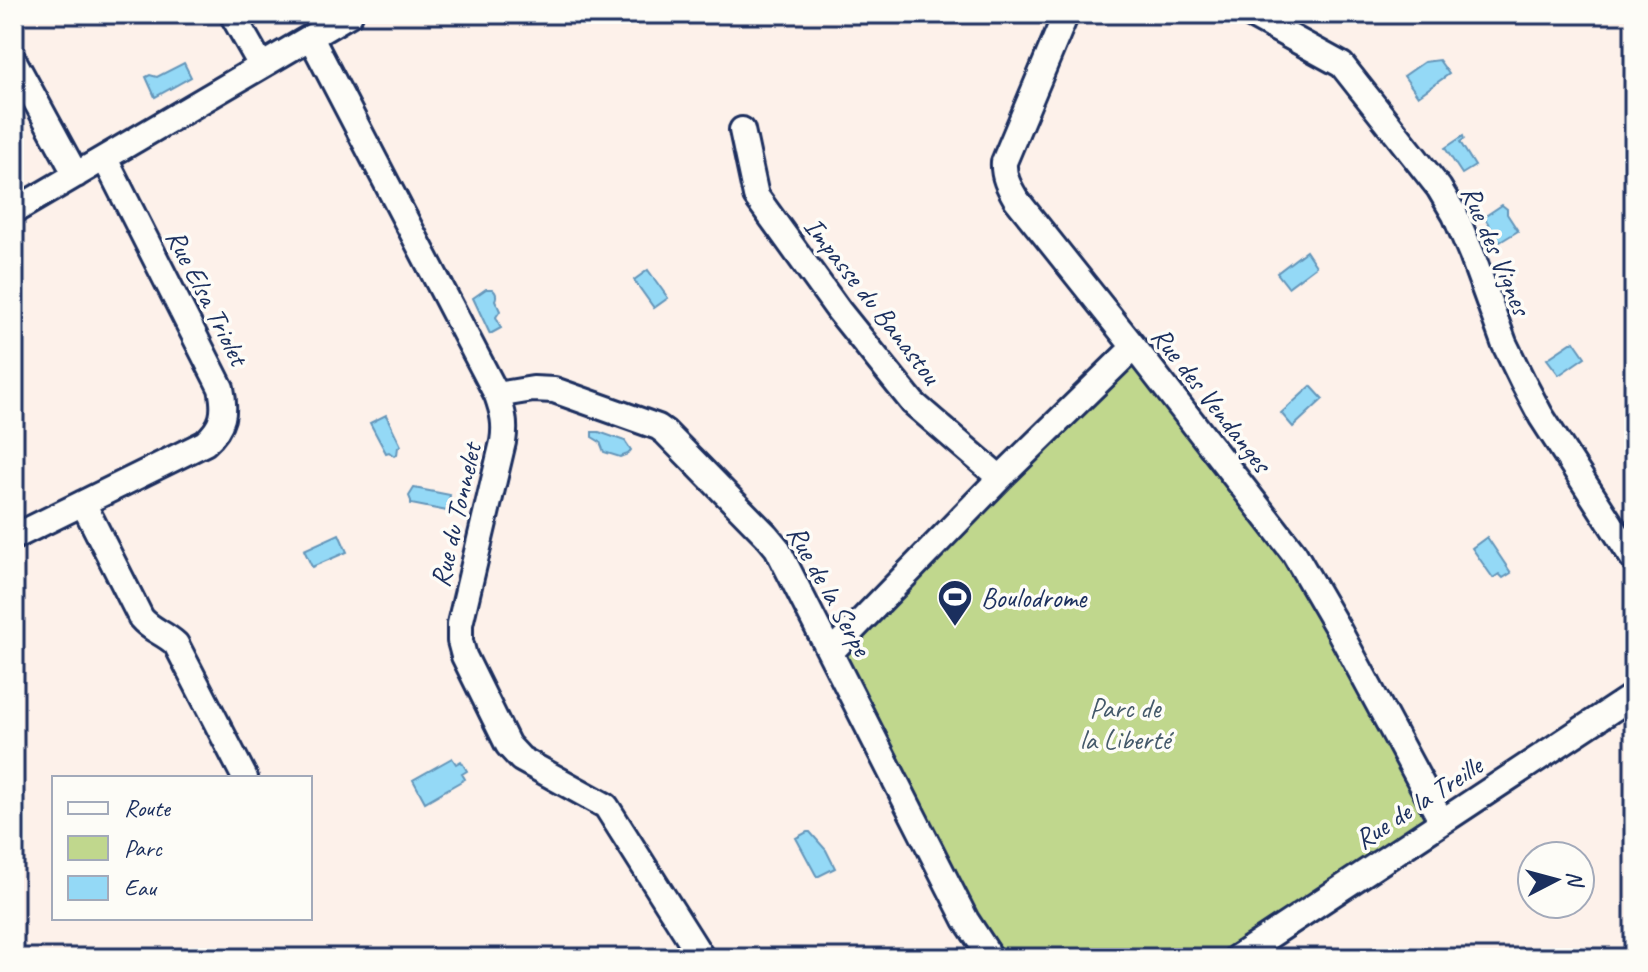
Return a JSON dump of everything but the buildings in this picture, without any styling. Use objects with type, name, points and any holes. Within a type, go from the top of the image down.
[{"type":"street","points":[[232,14],[261,65]]},
{"type":"street","points":[[14,211],[350,14]]},
{"type":"street","name":"Rue des Vendanges","points":[[1066,14],[1004,162],[1004,173],[1016,199],[1294,553],[1442,822]]},
{"type":"street","name":"Rue des Vignes","points":[[1249,14],[1342,65],[1439,188],[1455,215],[1504,343],[1523,382],[1541,416],[1634,560]]},
{"type":"street","name":"Rue du Tonnelet","points":[[311,38],[497,395],[504,414],[503,442],[460,624],[464,656],[508,745],[521,759],[606,806],[702,958]]},
{"type":"street","points":[[14,61],[76,175]]},
{"type":"street","name":"Impasse du Banastou","points":[[742,130],[756,196],[839,311],[913,403],[1000,478]]},
{"type":"street","name":"Rue Elsa Triolet","points":[[14,537],[205,443],[216,434],[222,421],[224,404],[221,388],[105,159]]},
{"type":"street","points":[[831,652],[1000,478],[1134,347]]},
{"type":"street","name":"Rue de la Serpe","points":[[497,395],[533,389],[554,390],[658,427],[767,536],[777,548],[831,652],[966,920],[991,958]]},
{"type":"street","points":[[83,503],[141,618],[149,627],[176,644],[244,776]]},
{"type":"street","name":"Rue de la Treille","points":[[1236,958],[1634,695]]},
{"type":"green space","name":"Parc de la Liberté","points":[[1134,347],[1294,553],[1441,822],[1236,958],[991,958],[831,652]]},
{"type":"water","points":[[1439,60],[1449,74],[1418,96],[1404,76],[1424,62]]},
{"type":"water","points":[[184,63],[191,77],[155,97],[146,77],[157,77]]},
{"type":"water","points":[[1463,136],[1460,142],[1475,166],[1462,174],[1445,148]]},
{"type":"water","points":[[1502,205],[1518,231],[1500,242],[1484,217]]},
{"type":"water","points":[[1306,251],[1316,266],[1288,287],[1277,273]]},
{"type":"water","points":[[648,270],[668,298],[654,308],[634,280]]},
{"type":"water","points":[[486,289],[494,291],[500,311],[496,317],[501,328],[490,334],[473,298]]},
{"type":"water","points":[[1574,341],[1585,357],[1559,375],[1547,359]]},
{"type":"water","points":[[1311,386],[1323,399],[1293,427],[1281,413]]},
{"type":"water","points":[[386,415],[401,446],[394,456],[386,453],[370,423]]},
{"type":"water","points":[[592,432],[625,441],[631,450],[620,457],[604,452],[600,442],[592,437]]},
{"type":"water","points":[[414,488],[450,495],[447,511],[411,504],[409,496]]},
{"type":"water","points":[[339,534],[347,552],[312,567],[304,550]]},
{"type":"water","points":[[1487,537],[1511,573],[1503,578],[1499,574],[1493,578],[1472,548]]},
{"type":"water","points":[[452,758],[456,764],[461,761],[467,771],[462,774],[465,779],[425,802],[413,780]]},
{"type":"water","points":[[807,832],[826,850],[835,868],[817,877],[796,838]]},
{"type":"place","name":"Boulodrome","points":[[955,628]]}]
